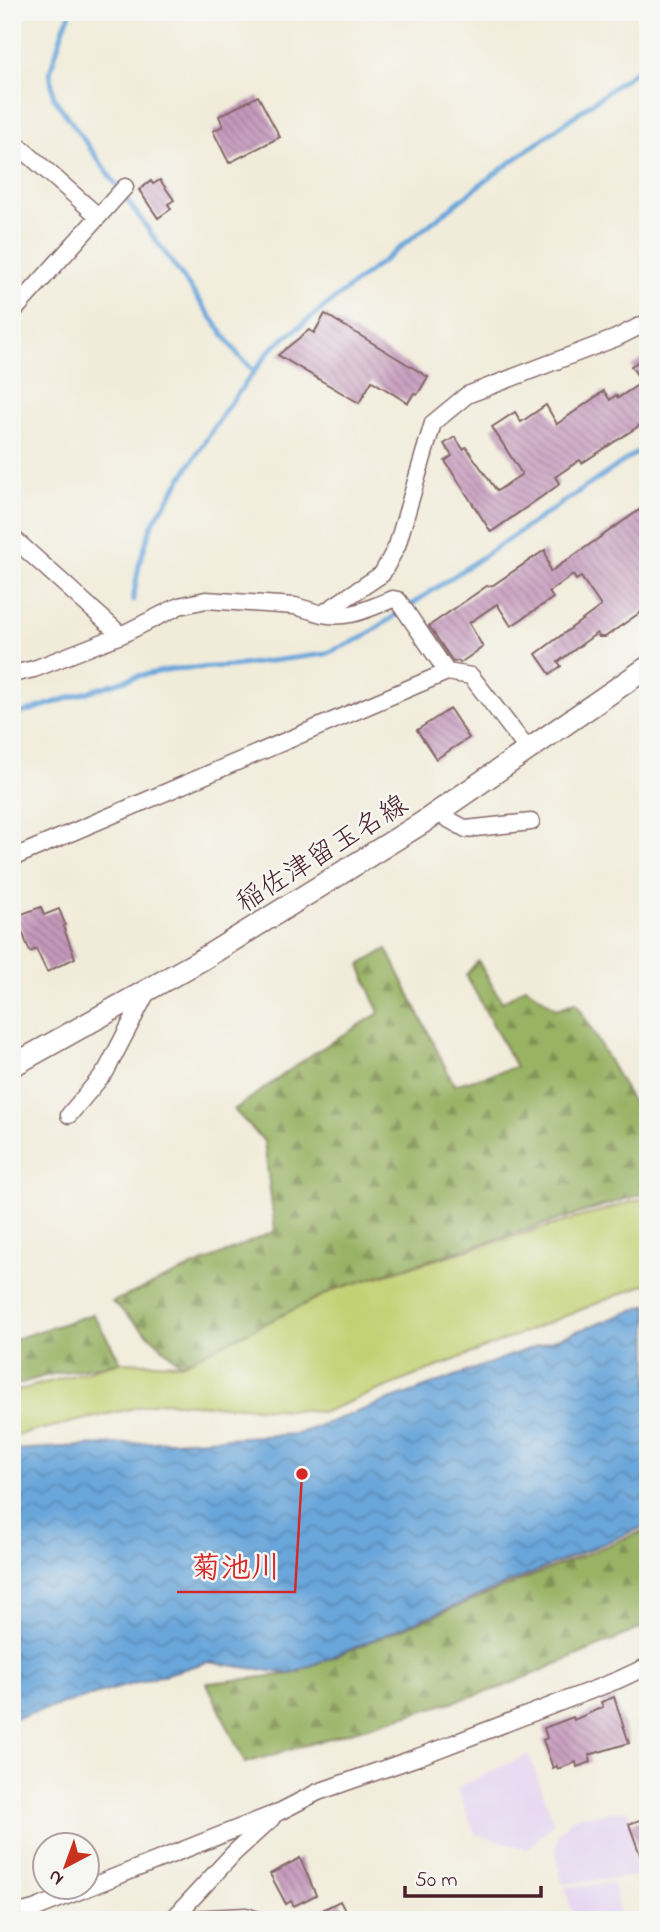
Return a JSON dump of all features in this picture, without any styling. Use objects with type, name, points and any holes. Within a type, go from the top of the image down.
[{"type":"main road","name":"稲佐津留玉名線","points":[[12,1066],[201,960],[437,813],[648,667]]},
{"type":"street","points":[[12,140],[98,216]]},
{"type":"street","points":[[12,313],[125,187]]},
{"type":"street","points":[[322,614],[382,573],[397,546],[433,423],[467,395],[616,338],[648,322]]},
{"type":"street","points":[[12,537],[121,635]]},
{"type":"street","points":[[12,674],[34,669],[121,635],[179,606],[206,600],[295,606],[336,617],[348,616],[393,599],[398,600],[447,672]]},
{"type":"street","points":[[12,858],[447,672],[471,676],[528,750]]},
{"type":"street","points":[[437,813],[466,829],[531,822]]},
{"type":"street","points":[[69,1115],[106,1071],[148,990]]},
{"type":"street","points":[[12,1915],[34,1909],[279,1812],[318,1792],[443,1747],[648,1666]]},
{"type":"street","points":[[172,1919],[234,1853],[279,1812]]},
{"type":"street","points":[[172,1919],[246,1916],[258,1920]]},
{"type":"shaded area","points":[[529,1754],[554,1823],[528,1849],[475,1834],[457,1788]]},
{"type":"shaded area","points":[[628,1810],[637,1876],[562,1884],[556,1850],[558,1834],[574,1817]]},
{"type":"shaded area","points":[[613,1883],[621,1920],[574,1920],[565,1887]]},
{"type":"green space","points":[[387,949],[454,1085],[516,1067],[466,975],[478,961],[502,1002],[526,987],[557,1009],[576,1002],[634,1105],[648,1106],[648,1192],[336,1289],[181,1364],[112,1302],[275,1231],[264,1141],[234,1110],[311,1055],[379,1013],[360,965]]},
{"type":"green space","points":[[648,1197],[648,1283],[324,1412],[161,1402],[12,1436],[12,1392],[121,1362],[181,1364],[336,1289]]},
{"type":"green space","points":[[93,1314],[121,1362],[48,1375],[12,1386],[12,1340]]},
{"type":"green space","points":[[648,1529],[648,1625],[503,1687],[245,1763],[207,1683],[291,1674]]},
{"type":"water","points":[[648,1305],[648,1525],[291,1674],[208,1662],[12,1719],[12,1450],[297,1434]]},
{"type":"building","points":[[258,96],[280,137],[229,163],[213,131],[223,126],[219,116]]},
{"type":"building","points":[[160,180],[174,200],[168,204],[171,209],[158,218],[139,190],[151,181],[153,184]]},
{"type":"building","points":[[325,314],[428,377],[417,395],[414,393],[408,403],[372,381],[359,403],[278,355],[309,330],[314,333]]},
{"type":"building","points":[[648,356],[648,420],[582,463],[580,460],[555,477],[559,483],[557,486],[491,532],[445,461],[452,456],[444,444],[455,437],[463,449],[466,447],[497,491],[522,474],[492,427],[515,412],[521,422],[546,405],[557,424],[604,391],[610,400],[616,395],[618,398],[642,382],[631,366]]},
{"type":"building","points":[[648,504],[648,607],[605,637],[599,637],[597,633],[558,662],[561,666],[550,674],[536,654],[601,606],[581,577],[576,580],[573,575],[549,592],[553,598],[511,626],[497,604],[469,623],[483,647],[460,663],[453,662],[429,626],[545,550],[550,572]]},
{"type":"building","points":[[450,709],[469,738],[436,759],[417,730]]},
{"type":"building","points":[[41,907],[44,915],[59,909],[75,958],[47,972],[36,949],[30,952],[16,916]]},
{"type":"building","points":[[614,1697],[629,1743],[589,1755],[591,1762],[577,1767],[576,1762],[558,1769],[557,1766],[553,1768],[543,1740],[547,1738],[544,1728],[573,1717],[574,1720],[603,1707],[601,1702]]},
{"type":"building","points":[[648,1817],[648,1871],[646,1871],[629,1824]]},
{"type":"building","points":[[300,1858],[316,1895],[294,1906],[291,1901],[286,1904],[270,1874]]},
{"type":"building","points":[[340,1901],[350,1920],[329,1920],[324,1909]]},
{"type":"waterway","points":[[71,12],[50,72],[54,98],[239,356],[253,370]]},
{"type":"waterway","points":[[133,600],[139,565],[152,524],[226,409],[271,349],[481,184],[648,62]]},
{"type":"waterway","points":[[12,716],[138,676],[173,669],[232,666],[325,654],[362,638],[648,445]]},
{"type":"place","name":"菊池川","points":[[302,1474]]}]
